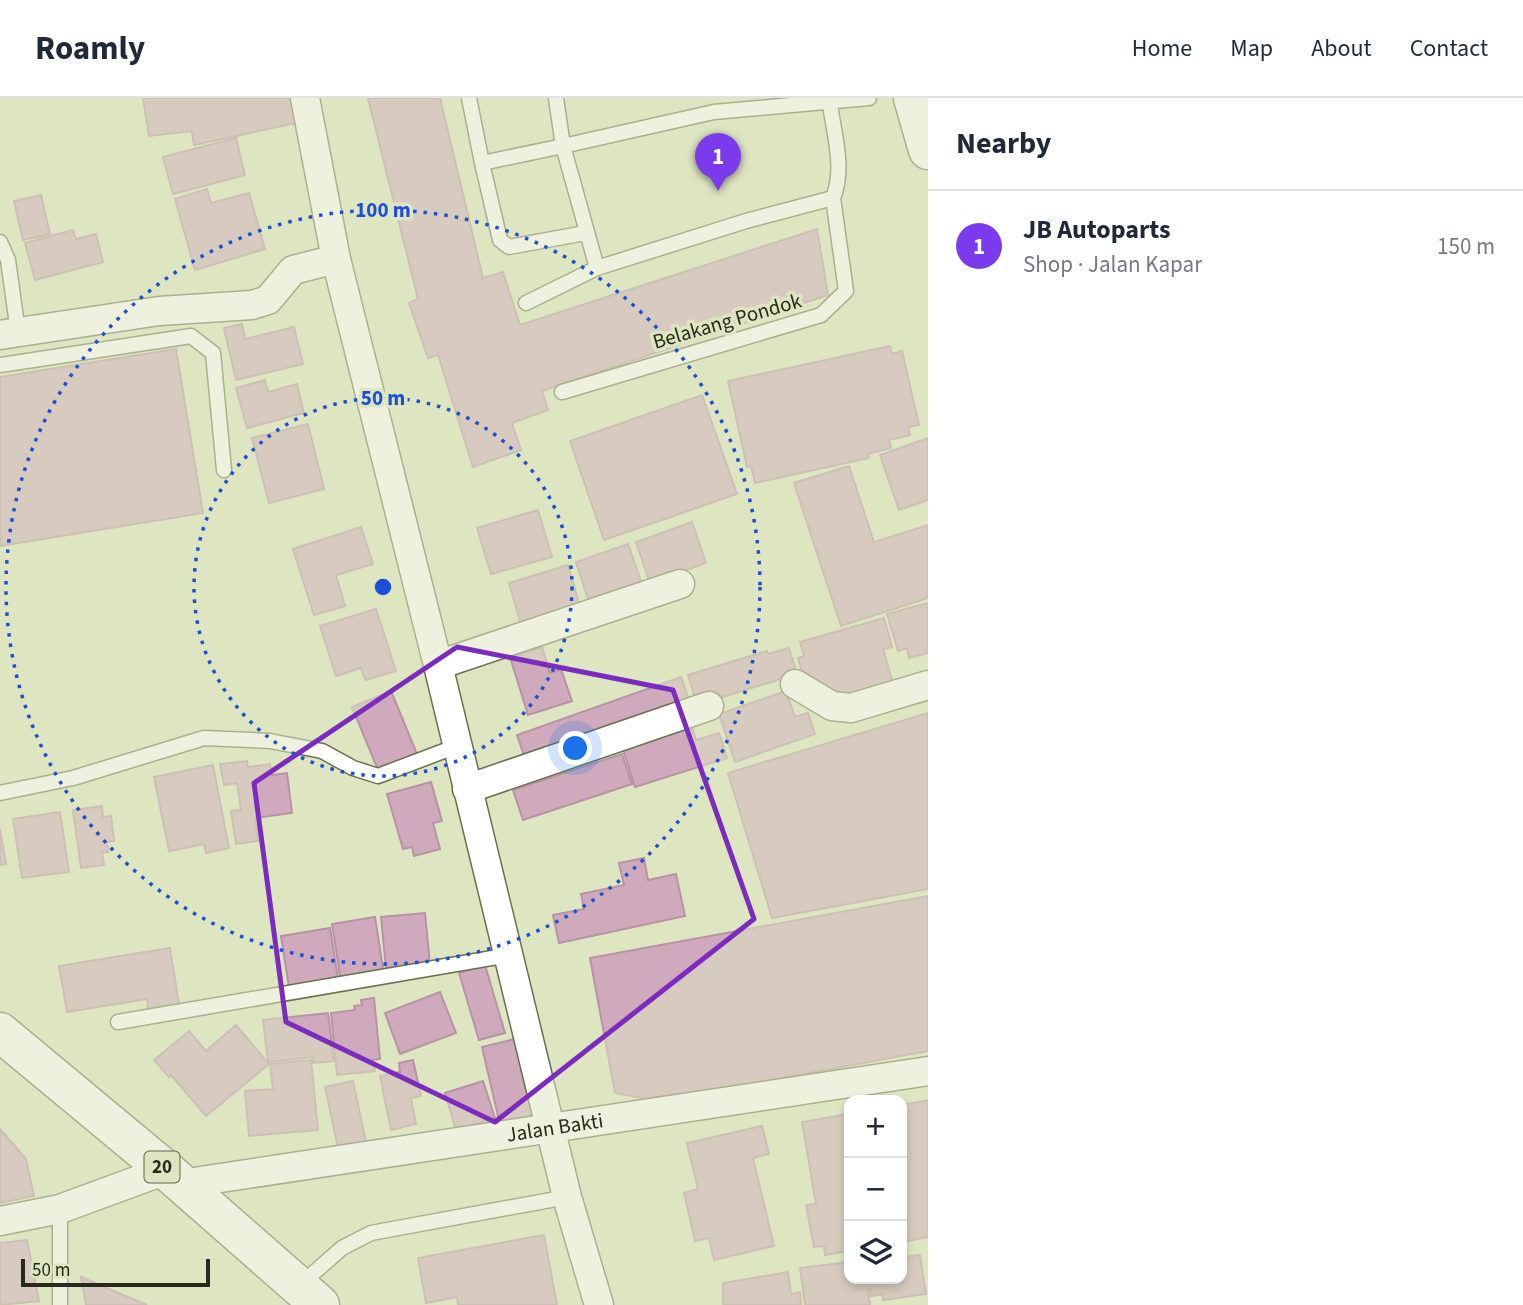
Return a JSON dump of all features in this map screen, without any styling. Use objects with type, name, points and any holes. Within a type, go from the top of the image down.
[{"type":"highway","points":[[913,98],[928,150]]},
{"type":"highway","name":"20","points":[[0,1032],[310,1295]]},
{"type":"street","points":[[306,98],[336,260],[439,664],[567,1197],[598,1305]]},
{"type":"street","points":[[9,333],[159,311],[252,305],[268,300],[293,270],[336,260]]},
{"type":"street","points":[[439,664],[681,584]]},
{"type":"street","points":[[795,684],[832,706],[851,708],[928,685]]},
{"type":"street","points":[[467,789],[709,706]]},
{"type":"street","name":"Jalan Bakti","points":[[0,1221],[60,1209],[174,1177],[553,1130],[928,1071]]},
{"type":"lane","points":[[469,98],[500,240],[509,247],[585,233]]},
{"type":"lane","points":[[556,98],[564,146],[585,233],[597,268]]},
{"type":"lane","points":[[482,163],[714,112],[830,104],[869,98]]},
{"type":"lane","points":[[526,303],[597,268],[746,221],[833,198],[839,183],[839,164],[830,104]]},
{"type":"lane","name":"Belakang Pondok","points":[[562,392],[821,315],[846,290],[833,198]]},
{"type":"lane","points":[[0,242],[8,260],[9,333]]},
{"type":"lane","points":[[0,365],[191,336],[213,353],[224,470]]},
{"type":"lane","points":[[0,793],[73,778],[204,738],[270,741],[322,751],[354,768],[379,776],[457,746]]},
{"type":"lane","points":[[118,1022],[510,956]]},
{"type":"lane","points":[[310,1295],[342,1248],[371,1233],[567,1197]]},
{"type":"lane","points":[[60,1209],[60,1305]]},
{"type":"highlighted area","points":[[457,647],[673,690],[754,919],[495,1122],[286,1022],[254,783]]},
{"type":"building","points":[[143,98],[293,98],[296,123],[194,145],[192,131],[149,136]]},
{"type":"building","points":[[368,98],[440,98],[483,278],[503,272],[520,325],[817,229],[828,295],[542,391],[548,410],[512,423],[521,450],[473,467],[438,355],[428,358],[409,303],[418,299]]},
{"type":"building","points":[[236,138],[245,175],[173,194],[163,157]]},
{"type":"building","points":[[207,189],[211,203],[249,193],[265,249],[195,270],[175,199]]},
{"type":"building","points":[[41,195],[50,234],[23,240],[14,201]]},
{"type":"building","points":[[73,230],[76,239],[96,234],[103,262],[35,280],[25,243]]},
{"type":"building","points":[[242,324],[245,339],[294,327],[303,364],[236,380],[224,328]]},
{"type":"building","points":[[890,346],[892,354],[902,351],[919,425],[908,427],[910,435],[889,440],[891,448],[868,454],[869,458],[755,483],[751,466],[747,467],[728,381]]},
{"type":"building","points":[[176,349],[203,513],[0,546],[0,377]]},
{"type":"building","points":[[265,380],[268,392],[297,384],[304,413],[247,428],[236,388]]},
{"type":"building","points":[[702,395],[737,494],[604,540],[570,441]]},
{"type":"building","points":[[308,424],[324,489],[269,503],[252,438]]},
{"type":"building","points":[[928,438],[928,500],[899,510],[880,455]]},
{"type":"building","points":[[849,466],[874,542],[928,525],[928,598],[841,626],[794,483]]},
{"type":"building","points":[[538,510],[552,557],[491,574],[477,528]]},
{"type":"building","points":[[692,522],[706,563],[650,583],[636,542]]},
{"type":"building","points":[[361,527],[373,564],[336,575],[345,606],[314,615],[293,549]]},
{"type":"building","points":[[628,544],[643,587],[590,605],[576,562]]},
{"type":"building","points":[[568,565],[580,607],[521,624],[509,583]]},
{"type":"building","points":[[928,603],[928,653],[909,658],[907,648],[898,651],[887,614]]},
{"type":"building","points":[[376,609],[396,671],[365,680],[361,668],[336,676],[320,626]]},
{"type":"building","points":[[884,618],[892,647],[883,649],[895,690],[831,709],[809,697],[798,658],[804,656],[800,642]]},
{"type":"building","points":[[542,647],[550,673],[561,669],[572,701],[528,715],[510,657]]},
{"type":"building","points":[[789,648],[797,674],[697,705],[688,675],[767,651],[768,654]]},
{"type":"building","points":[[681,677],[693,711],[529,770],[517,735]]},
{"type":"building","points":[[391,691],[417,754],[378,770],[352,707]]},
{"type":"building","points":[[786,691],[795,717],[808,713],[815,734],[735,762],[719,714]]},
{"type":"building","points":[[928,713],[928,889],[772,918],[728,773]]},
{"type":"building","points":[[692,727],[696,740],[719,733],[727,758],[635,787],[623,749]]},
{"type":"building","points":[[622,754],[632,784],[523,820],[513,790]]},
{"type":"building","points":[[247,761],[248,767],[270,764],[272,775],[287,773],[292,813],[255,818],[258,841],[236,844],[231,811],[241,810],[237,783],[224,785],[220,764]]},
{"type":"building","points":[[213,765],[229,848],[206,853],[204,844],[169,851],[154,777]]},
{"type":"building","points":[[431,782],[442,821],[433,823],[440,849],[414,856],[412,847],[403,849],[387,794]]},
{"type":"building","points":[[102,806],[103,817],[111,816],[114,841],[107,842],[108,852],[102,852],[104,865],[81,868],[73,810]]},
{"type":"building","points":[[60,812],[69,872],[22,878],[13,819]]},
{"type":"building","points":[[0,829],[6,864],[0,865]]},
{"type":"building","points":[[644,858],[648,880],[676,874],[685,916],[559,943],[553,915],[584,909],[581,894],[624,885],[619,863]]},
{"type":"building","points":[[928,896],[928,1051],[658,1101],[615,1093],[590,958]]},
{"type":"building","points":[[425,913],[430,964],[386,968],[381,917]]},
{"type":"building","points":[[375,917],[384,975],[341,982],[332,924]]},
{"type":"building","points":[[330,928],[338,979],[289,987],[281,936]]},
{"type":"building","points":[[170,948],[180,1011],[149,1015],[147,999],[67,1012],[59,966]]},
{"type":"building","points":[[485,965],[505,1033],[479,1040],[459,973]]},
{"type":"building","points":[[440,992],[456,1033],[400,1054],[385,1013]]},
{"type":"building","points":[[374,998],[380,1059],[373,1060],[375,1071],[337,1075],[331,1013],[355,1010],[354,1006],[362,1005],[361,1000]]},
{"type":"building","points":[[328,1013],[334,1061],[313,1063],[313,1057],[268,1062],[263,1020]]},
{"type":"building","points":[[236,1025],[269,1064],[206,1116],[171,1075],[169,1077],[154,1060],[189,1031],[206,1051]]},
{"type":"building","points":[[515,1039],[536,1125],[502,1133],[482,1047]]},
{"type":"building","points":[[311,1060],[318,1130],[249,1136],[245,1091],[273,1089],[270,1064]]},
{"type":"building","points":[[413,1060],[421,1096],[411,1098],[416,1124],[391,1130],[380,1076],[400,1072],[399,1063]]},
{"type":"building","points":[[353,1081],[366,1142],[338,1148],[325,1087]]},
{"type":"building","points":[[483,1081],[495,1118],[456,1130],[445,1093]]},
{"type":"building","points":[[928,1100],[928,1237],[907,1241],[907,1158],[907,1104]]},
{"type":"building","points":[[844,1115],[844,1252],[825,1255],[824,1246],[814,1247],[806,1205],[816,1204],[802,1122]]},
{"type":"building","points":[[762,1126],[769,1154],[753,1158],[774,1246],[714,1260],[709,1238],[695,1241],[684,1193],[698,1189],[687,1143]]},
{"type":"building","points":[[0,1129],[26,1159],[34,1196],[0,1203]]},
{"type":"building","points":[[544,1235],[557,1305],[458,1305],[457,1297],[426,1303],[418,1258]]},
{"type":"building","points":[[27,1240],[39,1301],[0,1305],[0,1243]]},
{"type":"building","points":[[920,1255],[926,1294],[883,1300],[883,1294],[871,1296],[870,1284],[907,1284],[907,1256]]},
{"type":"building","points":[[844,1263],[844,1284],[867,1284],[870,1305],[805,1305],[800,1268]]},
{"type":"building","points":[[788,1272],[791,1294],[800,1292],[801,1305],[723,1305],[723,1283]]},
{"type":"building","points":[[81,1277],[147,1305],[86,1305]]},
{"type":"place","name":"JB Autoparts","points":[[718,191]]}]
